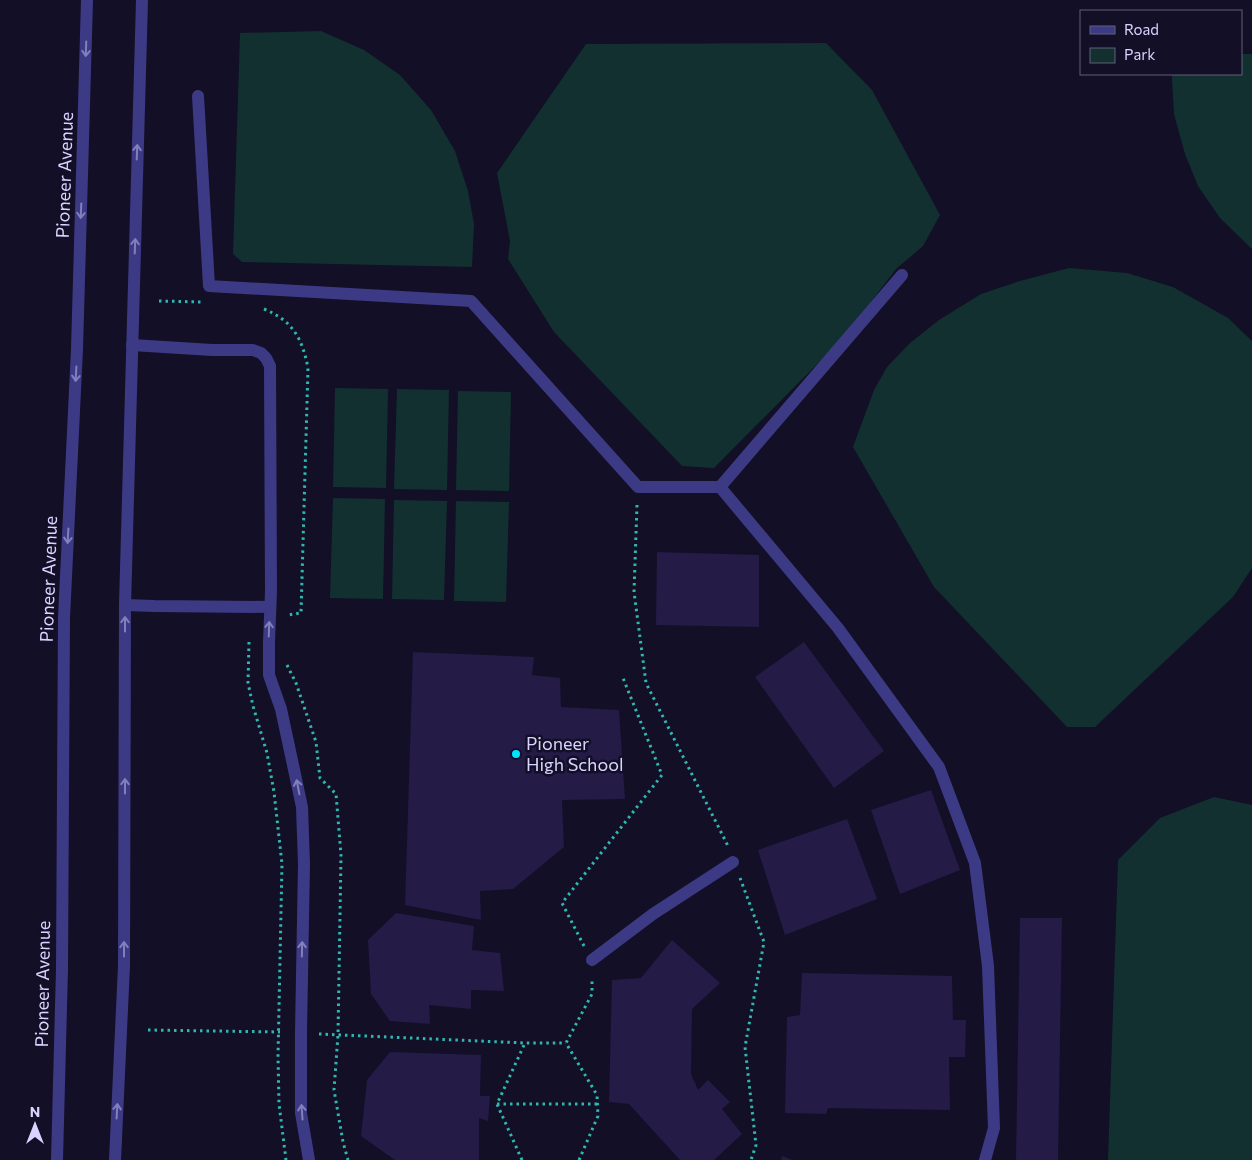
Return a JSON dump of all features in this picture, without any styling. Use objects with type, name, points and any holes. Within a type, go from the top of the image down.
[{"type":"street","name":"Pioneer Avenue","points":[[57,1160],[62,969],[64,618],[77,349],[87,0]]},
{"type":"street","points":[[115,1160],[124,966],[126,605],[142,0]]},
{"type":"street","points":[[198,96],[209,286],[471,301],[638,487],[720,487],[902,275]]},
{"type":"street","points":[[132,345],[212,350],[253,350],[266,358],[271,370],[269,675],[281,709],[302,807],[304,864],[301,1113],[309,1160]]},
{"type":"street","points":[[720,487],[838,628],[939,767],[975,863],[988,966],[994,1128],[985,1160]]},
{"type":"street","points":[[126,605],[270,607]]},
{"type":"street","points":[[592,960],[653,914],[733,862]]},
{"type":"path","points":[[638,487],[634,592],[646,683],[726,842],[764,942],[745,1047],[756,1145],[751,1160]]},
{"type":"path","points":[[287,615],[301,612]]},
{"type":"path","points":[[269,642],[249,641],[248,683],[252,706],[267,752],[274,792],[282,864],[279,1104],[286,1160]]},
{"type":"path","points":[[285,661],[296,682],[316,742],[320,778],[336,794],[341,855],[338,1035],[334,1090],[348,1160]]},
{"type":"path","points":[[566,1043],[592,994],[592,960],[562,903],[662,775],[623,678]]},
{"type":"path","points":[[148,1030],[301,1032],[566,1043]]},
{"type":"path","points":[[522,1160],[498,1104],[525,1042]]},
{"type":"path","points":[[566,1043],[597,1095],[598,1116],[579,1160]]},
{"type":"path","points":[[498,1104],[597,1104]]},
{"type":"green space","points":[[321,31],[364,50],[400,75],[431,110],[455,151],[468,191],[474,224],[472,267],[242,262],[233,254],[240,33]]},
{"type":"green space","points":[[826,43],[872,90],[940,215],[923,246],[896,269],[846,335],[714,468],[682,466],[554,332],[508,259],[510,241],[497,173],[586,44]]},
{"type":"green space","points":[[1242,54],[1252,54],[1252,249],[1220,218],[1198,186],[1185,154],[1174,114],[1172,75],[1242,75]]},
{"type":"green space","points":[[1069,268],[1127,273],[1173,287],[1228,318],[1252,341],[1252,568],[1233,597],[1095,727],[1067,727],[934,587],[853,447],[874,390],[887,367],[910,343],[939,320],[981,294]]},
{"type":"green space","points":[[335,388],[388,389],[386,488],[333,487]]},
{"type":"green space","points":[[397,389],[449,390],[447,490],[394,489]]},
{"type":"green space","points":[[458,391],[511,392],[509,491],[456,490]]},
{"type":"green space","points":[[333,498],[385,499],[383,599],[330,598]]},
{"type":"green space","points":[[394,500],[447,501],[444,600],[392,599]]},
{"type":"green space","points":[[456,501],[509,502],[506,602],[454,601]]},
{"type":"green space","points":[[1214,797],[1252,805],[1252,1160],[1108,1160],[1118,860],[1160,818]]},
{"type":"building","points":[[657,552],[759,555],[759,627],[656,625]]},
{"type":"building","points":[[804,642],[884,751],[834,788],[755,677]]},
{"type":"building","name":"Pioneer High School","points":[[413,652],[534,657],[532,675],[560,678],[561,707],[619,710],[625,799],[562,800],[564,847],[513,889],[480,891],[481,920],[405,905]]},
{"type":"building","points":[[931,790],[960,870],[900,894],[871,810]]},
{"type":"building","points":[[847,819],[877,899],[785,935],[758,850]]},
{"type":"building","points":[[396,913],[474,926],[472,950],[500,953],[504,991],[471,990],[471,1009],[429,1005],[430,1024],[390,1021],[371,994],[368,940]]},
{"type":"building","points":[[1020,918],[1062,918],[1058,1160],[1016,1160]]},
{"type":"building","points":[[672,940],[720,983],[692,1009],[691,1074],[698,1090],[708,1080],[730,1102],[722,1109],[742,1134],[714,1160],[680,1160],[629,1104],[609,1102],[612,980],[641,978]]},
{"type":"building","points":[[802,973],[952,976],[953,1020],[966,1020],[965,1057],[949,1057],[950,1110],[828,1108],[826,1114],[785,1113],[787,1017],[800,1015]]},
{"type":"building","points":[[390,1052],[481,1055],[480,1096],[490,1096],[488,1121],[479,1118],[479,1160],[395,1160],[361,1136],[367,1080]]},
{"type":"building","points":[[782,1156],[792,1160],[781,1160]]},
{"type":"place","name":"Pioneer High School","points":[[516,754]]}]
